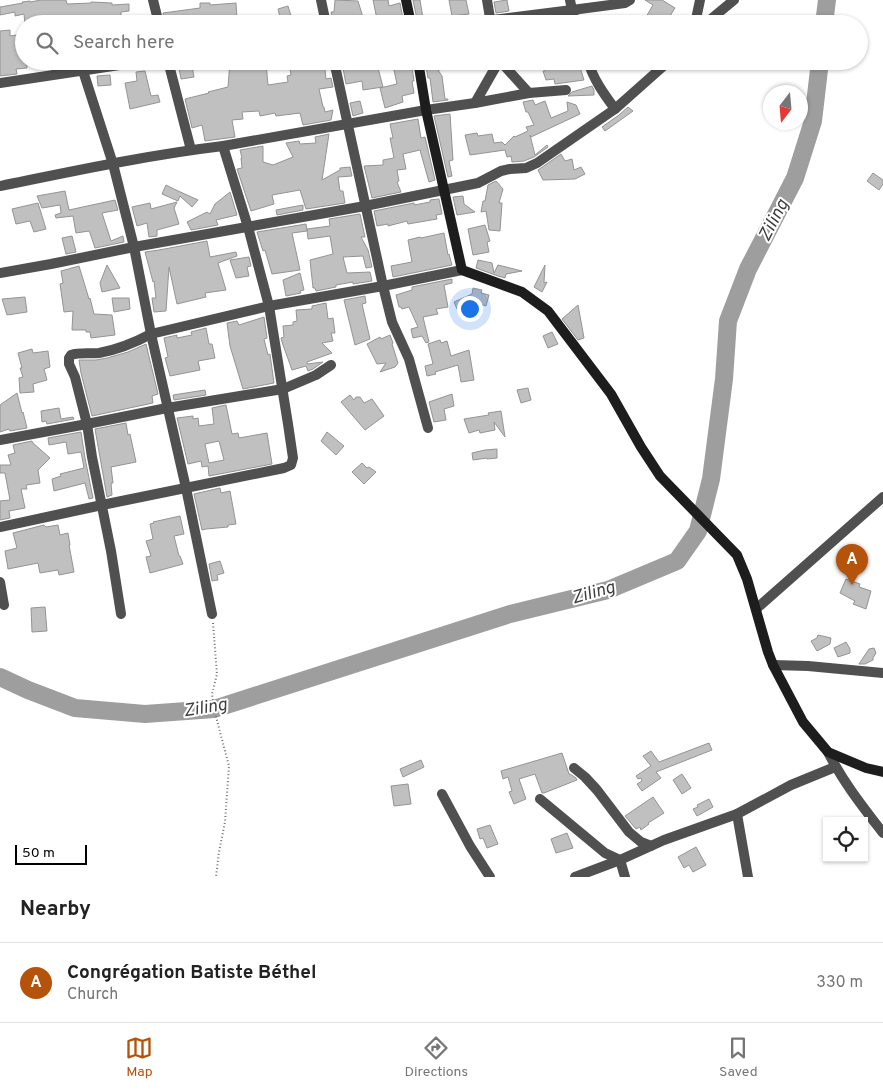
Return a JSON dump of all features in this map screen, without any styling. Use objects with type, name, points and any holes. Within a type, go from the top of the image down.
[{"type":"main road","points":[[406,0],[409,15]]},
{"type":"main road","points":[[419,70],[426,110],[462,270],[522,292],[548,311],[611,394],[640,447],[660,476],[737,556],[748,579],[773,665],[803,722],[828,752],[866,768],[883,772]]},
{"type":"street","points":[[153,0],[157,15]]},
{"type":"street","points":[[322,0],[324,15]]},
{"type":"street","points":[[487,0],[490,15]]},
{"type":"street","points":[[524,15],[571,5],[625,3],[630,0]]},
{"type":"street","points":[[697,15],[700,0]]},
{"type":"street","points":[[716,15],[734,0]]},
{"type":"street","points":[[0,82],[89,70]]},
{"type":"street","points":[[170,70],[191,150]]},
{"type":"street","points":[[336,70],[392,322],[409,359],[428,428]]},
{"type":"street","points":[[475,103],[495,70]]},
{"type":"street","points":[[508,70],[529,93]]},
{"type":"street","points":[[590,70],[598,86],[615,109]]},
{"type":"street","points":[[0,273],[365,206],[478,183],[501,171],[526,168],[536,164],[615,109],[659,70]]},
{"type":"street","points":[[83,71],[113,164],[134,247],[212,614]]},
{"type":"street","points":[[0,186],[113,164],[348,123],[529,93],[566,90]]},
{"type":"street","points":[[0,527],[284,468],[291,464],[293,458],[269,306],[248,227],[223,146]]},
{"type":"street","points":[[121,614],[87,424],[75,377],[69,364],[71,355],[76,353],[99,353],[134,343],[151,334],[269,306],[462,270]]},
{"type":"street","points":[[0,440],[167,408],[283,389],[316,375],[331,365]]},
{"type":"street","points":[[756,609],[883,497]]},
{"type":"street","points":[[0,582],[4,605]]},
{"type":"street","points":[[773,665],[808,666],[883,673]]},
{"type":"street","points":[[828,752],[835,767],[854,796],[883,833]]},
{"type":"street","points":[[575,877],[620,860],[664,840],[737,814],[792,785],[835,767]]},
{"type":"street","points":[[574,768],[597,790],[629,832],[641,842],[651,846]]},
{"type":"street","points":[[442,794],[470,846],[490,877]]},
{"type":"street","points":[[540,799],[605,853],[620,860],[625,877]]},
{"type":"street","points":[[737,814],[748,877]]},
{"type":"path","points":[[212,614],[215,630],[217,674],[212,694],[214,709],[229,766],[225,822],[216,877]]},
{"type":"building","points":[[66,0],[67,4],[91,2],[112,3],[112,5],[129,4],[129,11],[121,12],[121,15],[15,15],[15,12],[0,15],[0,7],[30,2]]},
{"type":"building","points":[[335,0],[358,1],[362,15],[332,15],[331,12],[334,12]]},
{"type":"building","points":[[373,0],[388,0],[389,6],[400,3],[402,15],[376,15]]},
{"type":"building","points":[[413,0],[420,0],[422,15],[416,15]]},
{"type":"building","points":[[449,0],[466,0],[469,14],[452,15]]},
{"type":"building","points":[[507,0],[509,11],[496,13],[494,2]]},
{"type":"building","points":[[645,0],[662,0],[675,8],[671,15],[647,15],[653,5]]},
{"type":"building","points":[[200,3],[210,3],[210,5],[236,3],[237,15],[164,15],[163,13],[200,8]]},
{"type":"building","points":[[288,6],[291,15],[279,15],[278,9]]},
{"type":"building","points":[[10,30],[10,36],[15,35],[15,70],[17,74],[0,76],[0,31]]},
{"type":"building","points":[[179,70],[193,70],[194,77],[181,79]]},
{"type":"building","points":[[229,70],[267,70],[268,85],[288,82],[287,76],[291,75],[290,70],[325,70],[326,79],[331,78],[333,87],[319,89],[325,112],[333,110],[331,120],[303,125],[300,113],[276,116],[275,113],[260,116],[259,111],[242,112],[243,119],[232,120],[235,137],[205,141],[202,125],[192,128],[185,99],[228,87]]},
{"type":"building","points":[[343,70],[379,70],[383,87],[363,90],[362,81],[346,84]]},
{"type":"building","points":[[394,70],[412,70],[414,93],[402,96],[403,102],[385,108],[380,88],[397,84]]},
{"type":"building","points":[[427,70],[438,70],[442,76],[445,99],[448,100],[433,102],[430,78],[428,78]]},
{"type":"building","points":[[581,70],[584,80],[555,84],[554,79],[546,80],[543,71]]},
{"type":"building","points":[[145,71],[151,96],[158,95],[160,102],[130,109],[125,83],[137,81],[136,72]]},
{"type":"building","points":[[110,75],[111,85],[98,86],[97,76]]},
{"type":"building","points":[[592,86],[594,95],[568,96],[572,92]]},
{"type":"building","points":[[533,100],[535,105],[545,101],[551,118],[568,111],[567,102],[576,105],[580,114],[531,137],[530,135],[535,155],[547,145],[548,147],[534,157],[524,161],[512,162],[511,156],[507,157],[505,150],[470,155],[465,135],[477,133],[478,136],[492,134],[494,143],[502,142],[505,145],[514,136],[528,131],[526,127],[534,125],[528,112],[526,112],[523,102]]},
{"type":"building","points":[[360,101],[363,113],[353,116],[350,103]]},
{"type":"building","points":[[628,107],[633,111],[605,131],[602,127]]},
{"type":"building","points":[[450,114],[453,160],[449,161],[452,176],[448,177],[434,116]]},
{"type":"building","points":[[418,119],[421,138],[425,137],[435,180],[429,182],[420,150],[403,154],[406,169],[397,170],[399,181],[397,182],[401,192],[372,198],[364,166],[383,165],[383,160],[394,158],[390,138],[393,138],[390,124]]},
{"type":"building","points":[[329,134],[322,180],[340,170],[340,168],[350,167],[352,176],[338,177],[340,191],[343,191],[345,203],[306,209],[300,190],[272,195],[274,204],[251,211],[237,169],[242,168],[240,150],[263,146],[263,162],[273,165],[293,157],[286,143],[299,141],[300,144],[316,143],[315,137]]},
{"type":"building","points":[[561,154],[565,161],[572,159],[574,170],[581,167],[585,174],[575,179],[543,180],[538,170]]},
{"type":"building","points":[[873,173],[883,180],[879,190],[867,181]]},
{"type":"building","points":[[496,181],[503,189],[499,203],[502,203],[500,231],[489,230],[486,211],[481,212],[488,185]]},
{"type":"building","points":[[166,185],[198,200],[192,207],[180,196],[178,201],[162,194]]},
{"type":"building","points":[[65,191],[69,210],[115,200],[118,210],[102,213],[111,241],[123,236],[124,242],[95,248],[89,231],[76,233],[73,216],[56,218],[55,215],[61,213],[60,205],[42,208],[37,196]]},
{"type":"building","points":[[230,192],[237,215],[216,220],[218,225],[191,230],[187,222],[207,212],[210,214],[215,204]]},
{"type":"building","points":[[463,196],[464,204],[475,212],[457,215],[453,197]]},
{"type":"building","points":[[439,199],[442,214],[436,215],[437,219],[408,224],[407,221],[388,226],[388,224],[377,226],[374,211]]},
{"type":"building","points":[[177,202],[174,208],[179,224],[157,230],[157,236],[149,237],[147,223],[137,226],[132,207],[150,203],[151,209]]},
{"type":"building","points":[[38,203],[46,229],[34,232],[30,221],[16,224],[12,209]]},
{"type":"building","points":[[303,205],[303,210],[277,215],[276,210]]},
{"type":"building","points":[[360,214],[365,237],[361,237],[368,250],[372,267],[366,268],[363,256],[343,257],[347,273],[370,272],[372,281],[336,285],[336,287],[316,291],[313,288],[310,260],[333,254],[330,236],[308,239],[307,229],[330,226],[329,219]]},
{"type":"building","points":[[306,224],[307,231],[292,233],[300,270],[272,274],[257,232]]},
{"type":"building","points":[[485,225],[490,241],[487,242],[489,252],[473,255],[468,229]]},
{"type":"building","points":[[444,233],[452,265],[393,277],[391,266],[412,262],[408,240]]},
{"type":"building","points":[[72,236],[76,252],[66,254],[62,238]]},
{"type":"building","points":[[207,241],[210,257],[236,252],[237,256],[218,263],[226,290],[205,293],[206,297],[177,304],[169,267],[166,311],[154,312],[152,298],[156,298],[154,281],[145,252]]},
{"type":"building","points":[[249,257],[251,266],[247,267],[249,276],[236,278],[230,260]]},
{"type":"building","points":[[478,260],[492,263],[494,273],[498,265],[522,271],[506,274],[505,278],[476,268]]},
{"type":"building","points":[[107,265],[120,288],[102,292],[100,283]]},
{"type":"building","points":[[545,265],[544,283],[547,282],[542,292],[534,287]]},
{"type":"building","points":[[79,266],[94,314],[112,315],[115,335],[91,338],[90,332],[86,332],[86,330],[72,330],[73,311],[64,312],[60,284],[63,283],[61,271]]},
{"type":"building","points":[[300,273],[304,290],[300,291],[301,293],[286,296],[283,280]]},
{"type":"building","points":[[452,279],[452,283],[444,285],[448,307],[436,309],[438,314],[423,317],[429,342],[426,343],[422,336],[413,338],[411,329],[418,327],[409,307],[402,309],[399,307],[396,295],[412,290],[412,287]]},
{"type":"building","points":[[473,288],[482,290],[481,293],[489,295],[486,306],[474,302],[457,309],[454,302],[472,294]]},
{"type":"building","points":[[365,296],[366,303],[362,304],[370,339],[355,345],[344,300]]},
{"type":"building","points":[[25,297],[27,312],[7,315],[2,299]]},
{"type":"building","points":[[112,298],[129,298],[130,309],[114,312]]},
{"type":"building","points":[[326,303],[328,319],[333,318],[335,333],[331,333],[333,341],[322,343],[332,353],[307,362],[307,364],[323,362],[313,369],[308,371],[306,366],[292,370],[281,338],[284,337],[283,326],[293,325],[293,322],[297,321],[296,310],[312,309],[312,306]]},
{"type":"building","points":[[578,305],[584,338],[578,340],[562,319]]},
{"type":"building","points":[[264,317],[267,338],[264,339],[268,355],[270,354],[274,383],[243,389],[230,346],[227,323],[237,321],[239,325]]},
{"type":"building","points":[[206,328],[209,344],[212,344],[215,358],[198,361],[200,370],[170,376],[165,358],[168,357],[164,338],[177,335],[177,338],[192,335],[191,332]]},
{"type":"building","points":[[552,332],[558,344],[548,348],[543,336]]},
{"type":"building","points":[[390,335],[398,363],[395,367],[380,372],[386,363],[377,364],[367,344],[380,337],[381,339]]},
{"type":"building","points":[[440,340],[441,343],[447,341],[451,356],[469,350],[474,380],[461,382],[458,365],[427,376],[425,366],[433,364],[428,344]]},
{"type":"building","points":[[146,344],[158,394],[152,396],[153,403],[92,416],[79,360],[107,358]]},
{"type":"building","points":[[32,349],[33,353],[48,351],[50,367],[44,369],[47,380],[33,384],[34,392],[20,393],[19,378],[23,377],[18,353]]},
{"type":"building","points":[[528,388],[531,400],[521,403],[517,390]]},
{"type":"building","points":[[205,390],[206,395],[174,400],[173,395]]},
{"type":"building","points":[[17,393],[27,428],[10,431],[9,429],[0,432],[0,405]]},
{"type":"building","points":[[452,394],[454,406],[444,409],[446,420],[434,422],[429,402]]},
{"type":"building","points":[[350,395],[354,400],[356,397],[360,397],[364,403],[372,399],[384,416],[365,430],[341,402]]},
{"type":"building","points":[[226,405],[232,434],[238,433],[239,438],[267,433],[272,464],[209,476],[208,466],[202,467],[201,461],[188,464],[177,418],[193,416],[193,419],[198,418],[199,426],[214,424],[212,408]],"holes":[[[219,441],[224,460],[209,463],[205,444]]]},
{"type":"building","points":[[59,408],[61,419],[73,417],[74,419],[47,424],[46,421],[42,422],[41,411]]},
{"type":"building","points":[[501,411],[505,437],[494,422],[495,430],[480,433],[479,430],[469,433],[464,419]]},
{"type":"building","points":[[126,423],[136,462],[111,467],[112,495],[107,497],[95,429]]},
{"type":"building","points":[[81,432],[93,498],[89,499],[85,483],[54,491],[52,479],[61,476],[60,474],[84,468],[81,452],[68,454],[66,442],[49,445],[48,438]]},
{"type":"building","points":[[327,432],[344,446],[336,455],[321,441]]},
{"type":"building","points":[[32,441],[50,458],[38,470],[40,483],[26,485],[27,489],[21,489],[25,508],[9,511],[10,518],[0,520],[0,501],[10,500],[5,473],[0,473],[0,465],[11,465],[8,455],[15,453],[13,445]]},
{"type":"building","points":[[497,449],[497,458],[473,460],[472,453]]},
{"type":"building","points":[[362,463],[367,468],[369,467],[376,472],[364,484],[352,472]]},
{"type":"building","points":[[220,488],[221,493],[230,491],[236,524],[228,525],[228,527],[202,530],[194,494]]},
{"type":"building","points":[[180,516],[184,534],[174,536],[183,564],[150,573],[146,557],[151,556],[146,541],[153,539],[150,524]]},
{"type":"building","points":[[44,525],[46,527],[58,525],[60,535],[68,533],[74,572],[59,575],[58,570],[40,573],[38,563],[8,569],[5,551],[17,548],[13,533]]},
{"type":"building","points":[[220,561],[224,573],[217,575],[218,580],[212,581],[209,564]]},
{"type":"building","points":[[846,579],[860,584],[859,587],[871,591],[866,609],[853,604],[855,601],[840,593]]},
{"type":"building","points":[[45,607],[47,631],[32,632],[31,608]]},
{"type":"building","points":[[818,635],[831,638],[830,644],[817,651],[811,641],[817,638]]},
{"type":"building","points":[[846,642],[850,653],[838,657],[834,648]]},
{"type":"building","points":[[874,648],[876,653],[873,660],[865,664],[859,664],[869,649]]},
{"type":"building","points":[[709,743],[712,750],[656,772],[661,778],[642,791],[637,784],[642,781],[641,778],[638,779],[636,776],[651,766],[643,756],[651,751],[659,762]]},
{"type":"building","points":[[562,753],[569,774],[577,780],[542,793],[535,774],[519,779],[526,799],[514,804],[509,792],[512,791],[508,777],[503,779],[501,771]]},
{"type":"building","points":[[421,760],[424,767],[403,777],[400,769]]},
{"type":"building","points":[[682,774],[691,788],[682,794],[673,780]]},
{"type":"building","points":[[408,784],[411,804],[394,806],[391,786]]},
{"type":"building","points":[[653,797],[664,813],[641,830],[640,827],[636,829],[625,816]]},
{"type":"building","points":[[709,799],[713,807],[697,816],[693,809]]},
{"type":"building","points":[[490,825],[498,844],[487,848],[483,838],[480,839],[477,829]]},
{"type":"building","points":[[567,833],[573,848],[556,853],[551,839]]},
{"type":"building","points":[[696,847],[706,865],[693,872],[689,865],[684,868],[678,857]]},
{"type":"waterway","name":"Ziling","points":[[825,15],[827,0]]},
{"type":"waterway","name":"Ziling","points":[[0,677],[75,708],[145,714],[214,709],[510,614],[608,590],[677,561],[698,531],[711,479],[724,379],[728,321],[748,269],[795,178],[813,121],[819,70]]},
{"type":"place","name":"Congrégation Batiste Béthel","points":[[852,585]]}]
